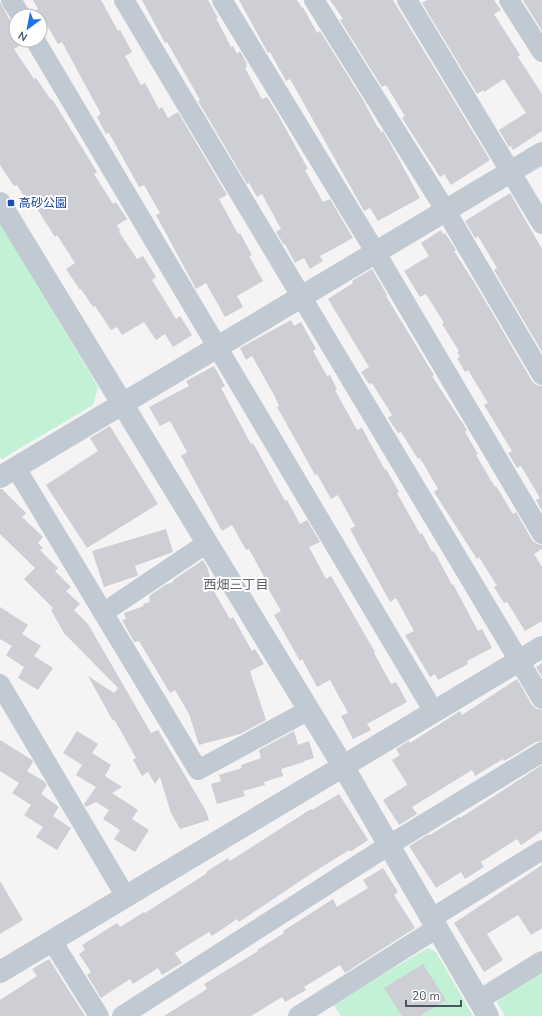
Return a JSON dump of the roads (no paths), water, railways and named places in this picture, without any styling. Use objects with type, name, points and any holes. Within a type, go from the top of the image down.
[{"type":"street","points":[[124,0],[542,699]]},
{"type":"street","points":[[222,0],[376,253],[542,534]]},
{"type":"street","points":[[314,0],[446,211],[542,375]]},
{"type":"street","points":[[407,0],[542,224]]},
{"type":"street","points":[[509,0],[542,52]]},
{"type":"street","points":[[40,48],[434,712]]},
{"type":"street","points":[[309,710],[198,770],[103,613],[8,472],[542,153]]},
{"type":"street","points":[[0,203],[343,766],[484,1008],[542,961]]},
{"type":"street","points":[[103,613],[207,543]]},
{"type":"street","points":[[0,972],[542,647]]},
{"type":"street","points":[[0,684],[126,897]]},
{"type":"street","points":[[122,1016],[389,845],[542,752]]},
{"type":"street","points":[[298,1016],[542,850]]},
{"type":"street","points":[[52,941],[99,1016]]},
{"type":"place","name":"高砂公園","points":[[11,203]]},
{"type":"district","name":"西畑三丁目","points":[[236,585]]}]
